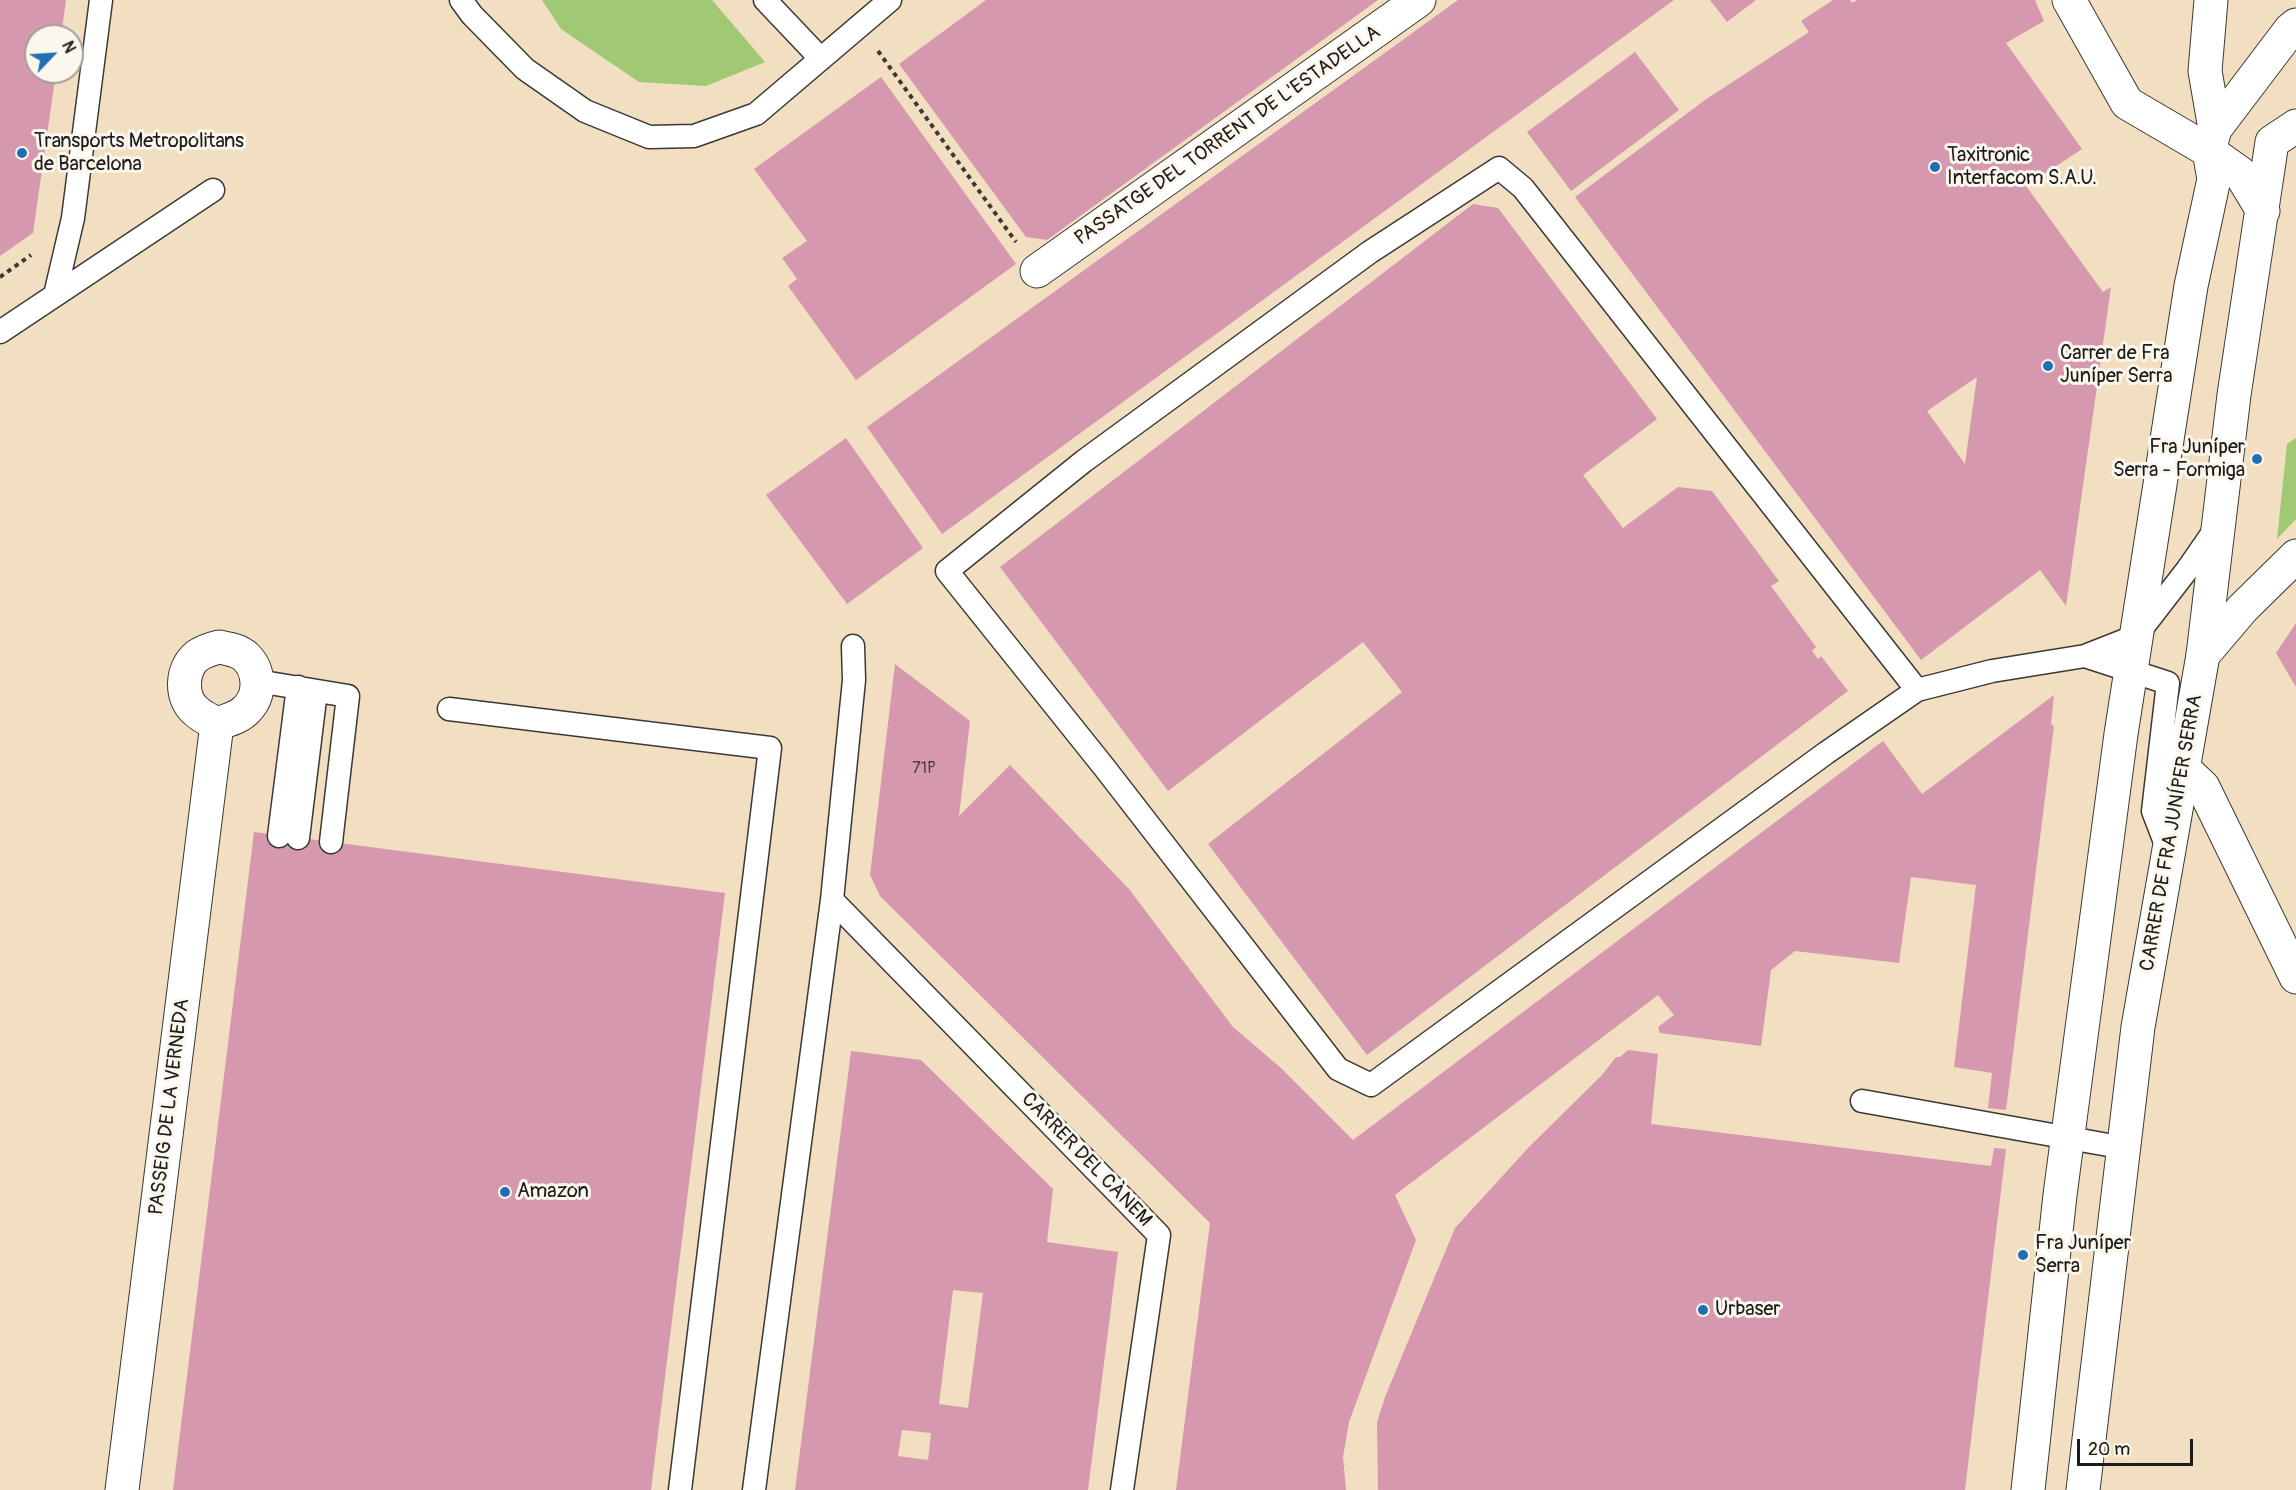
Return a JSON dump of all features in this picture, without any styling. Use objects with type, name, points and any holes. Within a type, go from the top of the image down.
[{"type":"street","name":"PASSATGE DEL TORRENT DE L'ESTADELLA","points":[[1037,271],[1419,0]]},
{"type":"street","points":[[2070,0],[2127,103],[2212,153],[2240,173],[2263,212]]},
{"type":"street","points":[[2028,1490],[2068,1136],[2130,672],[2212,153],[2205,71],[2211,0]]},
{"type":"street","points":[[2212,153],[2290,30],[2296,25]]},
{"type":"street","name":"CARRER DE FRA JUNÍPER SERRA","points":[[2083,1490],[2138,1027],[2203,655],[2237,373],[2263,212],[2284,134]]},
{"type":"street","points":[[2203,655],[2243,608],[2296,556]]},
{"type":"street","points":[[219,647],[232,649],[245,656],[254,668],[257,681],[256,695],[249,708],[238,717],[217,724],[195,711],[186,697],[184,682],[187,669],[195,658],[206,650],[219,647]]},
{"type":"street","name":"PASSEIG DE LA VERNEDA","points":[[122,1490],[217,724]]},
{"type":"street","points":[[2183,768],[2203,787],[2296,977]]},
{"type":"lane","points":[[55,295],[73,218],[101,0]]},
{"type":"lane","points":[[461,0],[472,15],[525,69],[585,111],[648,137],[694,136],[756,114],[891,0]]},
{"type":"lane","points":[[765,0],[821,59]]},
{"type":"lane","points":[[1917,690],[1524,188],[1499,168],[1350,266],[1084,461],[947,571],[1104,767],[1338,1069],[1371,1085],[1816,760],[1917,690],[1992,671],[2085,656],[2136,636],[2187,570],[2218,524]]},
{"type":"lane","points":[[0,332],[213,190]]},
{"type":"lane","points":[[754,1490],[832,900],[854,680],[853,646]]},
{"type":"lane","points":[[2085,656],[2168,683],[2153,811],[2169,852]]},
{"type":"lane","points":[[257,681],[315,690],[348,696],[305,839],[315,690]]},
{"type":"lane","points":[[449,710],[770,748],[680,1490]]},
{"type":"lane","name":"CARRER DEL CÀNEM","points":[[832,900],[1159,1235],[1122,1490]]},
{"type":"lane","points":[[1862,1101],[2125,1148]]},
{"type":"path","points":[[860,26],[1037,271]]},
{"type":"green space","points":[[542,0],[712,0],[765,62],[706,86],[639,82],[561,29]]},
{"type":"green space","points":[[2296,438],[2296,519],[2277,539],[2287,444]]},
{"type":"building","name":"Transports Metropolitans de Barcelona","points":[[0,0],[66,0],[63,24],[24,24],[24,84],[54,84],[33,233],[0,256]]},
{"type":"building","points":[[986,0],[1378,0],[1047,240],[1026,237],[899,64]]},
{"type":"building","points":[[1458,0],[1674,0],[942,534],[867,427]]},
{"type":"building","points":[[1710,0],[1756,0],[1727,22]]},
{"type":"building","points":[[1833,0],[1850,0],[1852,3],[1857,0],[2035,0],[2044,21],[2006,43],[2082,149],[2026,186],[2103,292],[2111,287],[2066,606],[2040,570],[1921,660],[1575,197],[1705,100],[1809,32],[1801,21]],"holes":[[[1977,377],[1965,464],[1927,411]]]},
{"type":"building","points":[[1635,52],[1679,110],[1571,191],[1527,132]]},
{"type":"building","points":[[881,77],[1016,264],[856,380],[788,286],[797,279],[782,258],[807,241],[754,169]]},
{"type":"building","points":[[1473,204],[1498,208],[1657,419],[1583,475],[1623,528],[1678,487],[1712,491],[1779,581],[1771,586],[1816,647],[1812,651],[1818,659],[1821,656],[1848,691],[1367,1055],[1208,844],[1402,692],[1363,642],[1168,791],[1000,567]]},
{"type":"building","points":[[846,438],[923,548],[847,604],[766,495]]},
{"type":"building","points":[[2296,623],[2296,687],[2276,653]]},
{"type":"building","points":[[895,664],[970,721],[959,816],[1010,765],[1129,889],[1233,1027],[1281,1068],[1353,1140],[1883,741],[1922,794],[2054,695],[2051,724],[2054,726],[2006,1110],[1988,1108],[1992,1073],[1954,1067],[1976,885],[1911,877],[1899,963],[1795,951],[1771,970],[1761,1046],[1660,1033],[1658,1027],[1674,1015],[1658,995],[1395,1195],[1416,1240],[1349,1422],[1343,1457],[1346,1490],[1176,1490],[1210,1223],[880,896],[870,875]]},
{"type":"building","name":"Amazon","points":[[254,832],[725,893],[651,1490],[173,1490]]},
{"type":"building","name":"Urbaser","points":[[1628,1050],[1658,1054],[1651,1124],[1991,1166],[1994,1148],[2006,1149],[1965,1490],[1378,1490],[1377,1422],[1385,1397],[1455,1228],[1529,1147],[1602,1075],[1616,1057],[1620,1057]]},
{"type":"building","points":[[851,1051],[921,1060],[1053,1189],[1047,1242],[1118,1252],[1088,1490],[795,1490]],"holes":[[[953,1290],[983,1293],[968,1408],[939,1404]],[[902,1430],[931,1433],[928,1460],[898,1456]]]},
{"type":"place","name":"Transports Metropolitans de Barcelona","points":[[22,153]]},
{"type":"place","name":"Taxitronic Interfacom S.A.U.","points":[[1935,167]]},
{"type":"place","name":"Carrer de Fra Juníper Serra","points":[[2048,366]]},
{"type":"place","name":"Fra Juníper Serra - Formiga","points":[[2257,459]]},
{"type":"place","name":"Amazon","points":[[505,1192]]},
{"type":"place","name":"Fra Juníper Serra","points":[[2023,1255]]},
{"type":"place","name":"Urbaser","points":[[1703,1310]]}]
